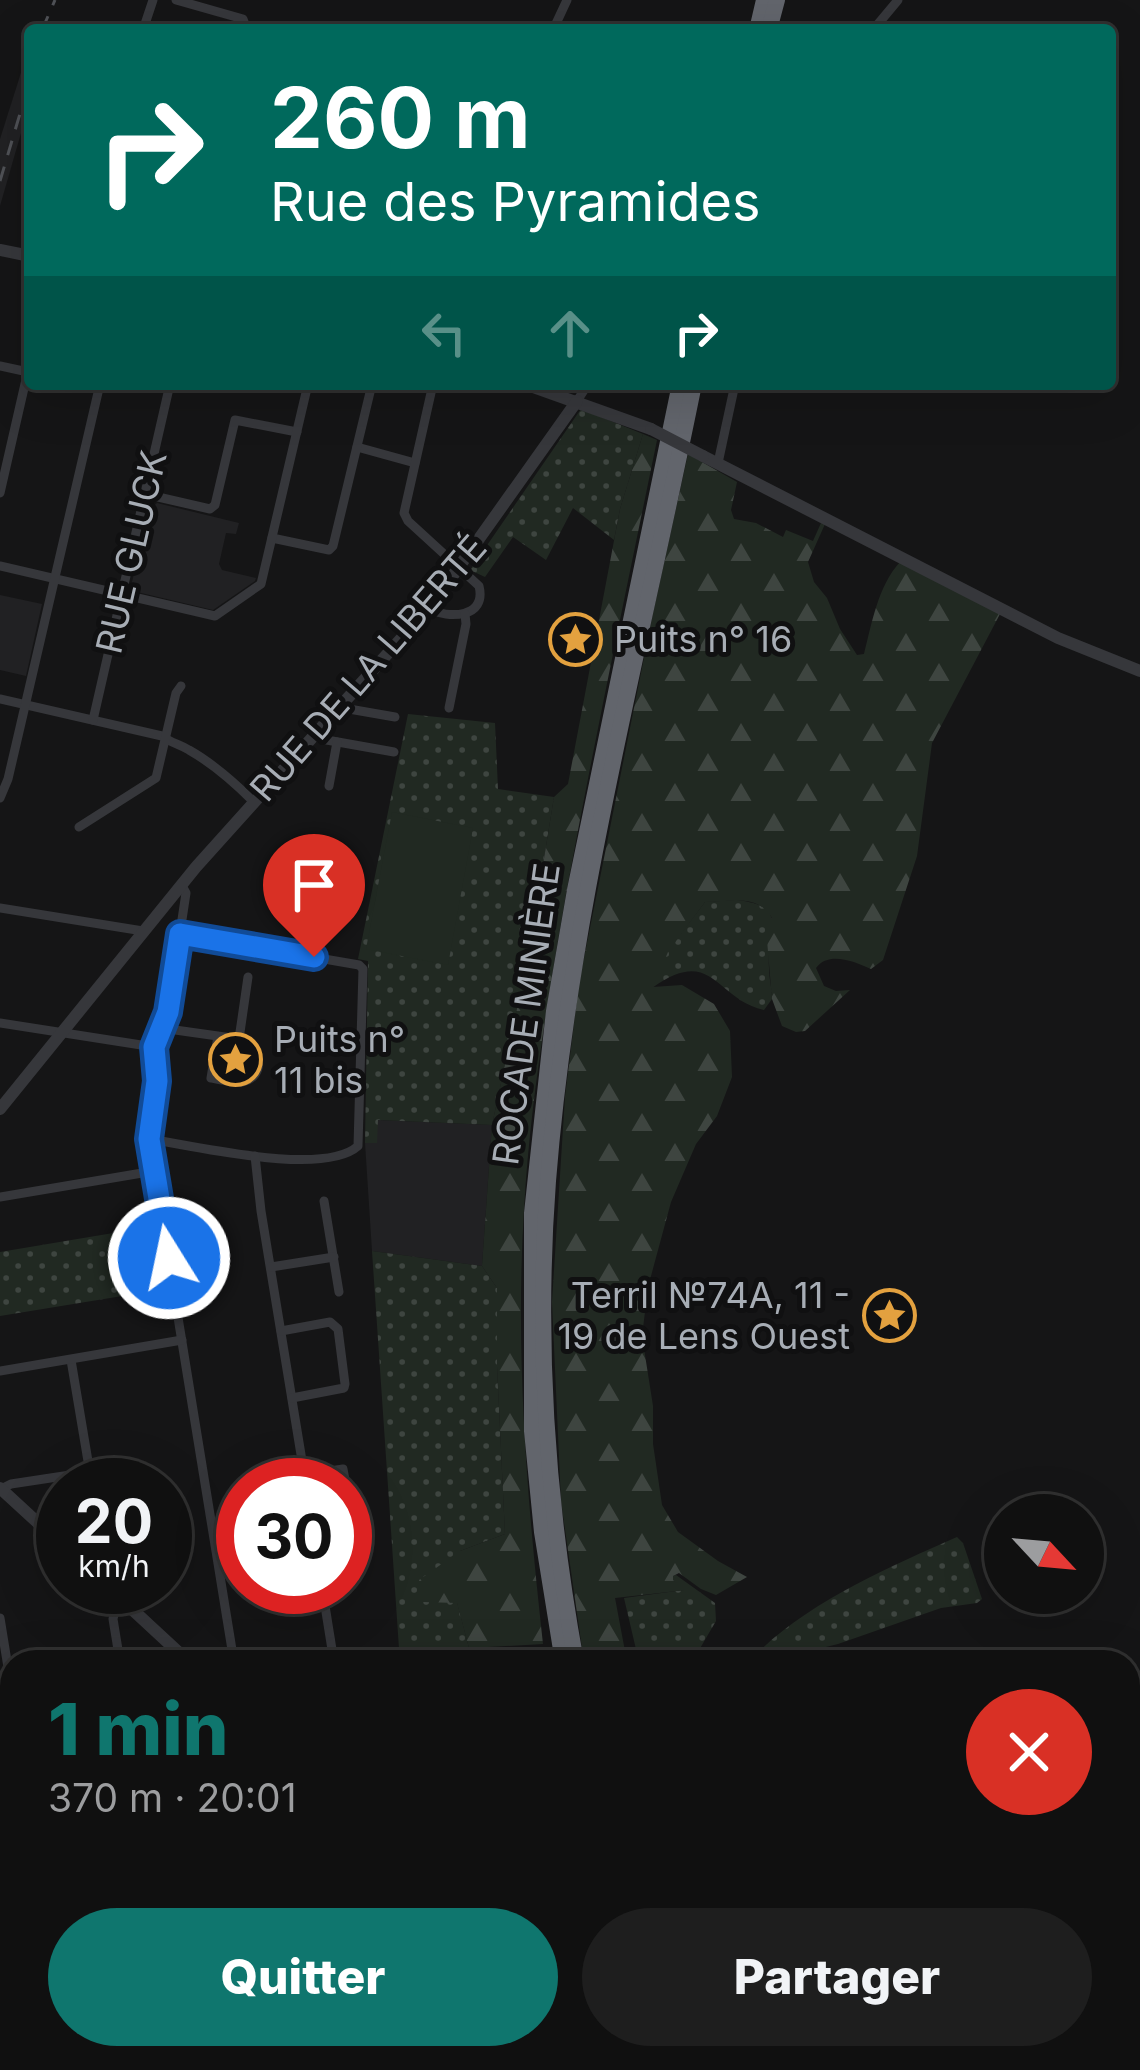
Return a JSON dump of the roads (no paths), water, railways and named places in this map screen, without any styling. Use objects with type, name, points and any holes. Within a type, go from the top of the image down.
[{"type":"highway","name":"ROCADE MINIÈRE","points":[[561,1650],[532,1431],[532,1213],[554,1011],[574,890],[679,390]]},
{"type":"highway","name":"ROCADE MINIÈRE","points":[[574,1650],[550,1480],[545,1307],[549,1178],[566,1025],[587,899],[693,390]]},
{"type":"street","points":[[176,0],[245,24]]},
{"type":"street","points":[[878,24],[898,0]]},
{"type":"street","points":[[0,493],[24,389]]},
{"type":"street","points":[[0,798],[99,390]]},
{"type":"street","name":"RUE GLUCK","points":[[93,719],[169,390]]},
{"type":"street","points":[[0,566],[212,616],[261,584],[307,390]]},
{"type":"street","points":[[272,538],[329,550],[333,546],[370,390]]},
{"type":"street","points":[[428,609],[441,615],[465,614],[481,601],[482,593],[406,518],[404,509],[432,390]]},
{"type":"street","points":[[543,390],[642,425],[1058,638],[1140,671]]},
{"type":"street","name":"RUE DE LA LIBERTÉ","points":[[0,1109],[181,884],[428,609],[584,390]]},
{"type":"street","points":[[718,463],[734,390]]},
{"type":"street","points":[[145,494],[210,509],[215,505],[235,420],[297,432]]},
{"type":"street","points":[[356,447],[415,463]]},
{"type":"street","points":[[448,708],[465,614]]},
{"type":"street","points":[[79,827],[154,780],[176,693],[182,686]]},
{"type":"street","points":[[0,699],[162,736],[185,748],[254,802]]},
{"type":"street","points":[[342,705],[394,717]]},
{"type":"street","points":[[315,735],[394,752]]},
{"type":"street","points":[[329,786],[337,742]]},
{"type":"street","points":[[181,884],[187,893],[168,1012],[154,1047],[157,1081],[149,1139],[232,1650]]},
{"type":"street","points":[[0,908],[143,931]]},
{"type":"street","points":[[149,1139],[291,1161],[350,1153],[358,1146],[359,965],[180,934]]},
{"type":"street","points":[[239,1039],[248,977]]},
{"type":"street","points":[[0,1023],[154,1047]]},
{"type":"street","points":[[161,1028],[218,1036],[239,1039],[255,1048],[259,1057],[255,1074],[240,1082],[211,1078],[218,1036]]},
{"type":"street","points":[[255,1156],[302,1458]]},
{"type":"street","points":[[0,1197],[154,1171]]},
{"type":"street","points":[[325,1201],[339,1292]]},
{"type":"street","points":[[271,1267],[334,1257]]},
{"type":"street","points":[[281,1331],[330,1322],[338,1329],[344,1388],[292,1398]]},
{"type":"street","points":[[0,1371],[182,1340]]},
{"type":"street","points":[[71,1360],[88,1458]]},
{"type":"street","points":[[36,1480],[0,1488],[36,1521]]},
{"type":"street","points":[[112,1614],[118,1650]]},
{"type":"street","points":[[137,1614],[176,1650]]},
{"type":"street","points":[[327,1614],[333,1650]]},
{"type":"street","points":[[0,1618],[5,1650]]},
{"type":"railway","points":[[45,24],[55,0]]},
{"type":"railway","points":[[0,181],[24,100]]},
{"type":"place","name":"Puits n° 16","points":[[575,639]]},
{"type":"place","name":"Puits n° 11 bis","points":[[235,1060]]},
{"type":"place","name":"Terril №74A, 11 - 19 de Lens Ouest","points":[[889,1316]]}]
